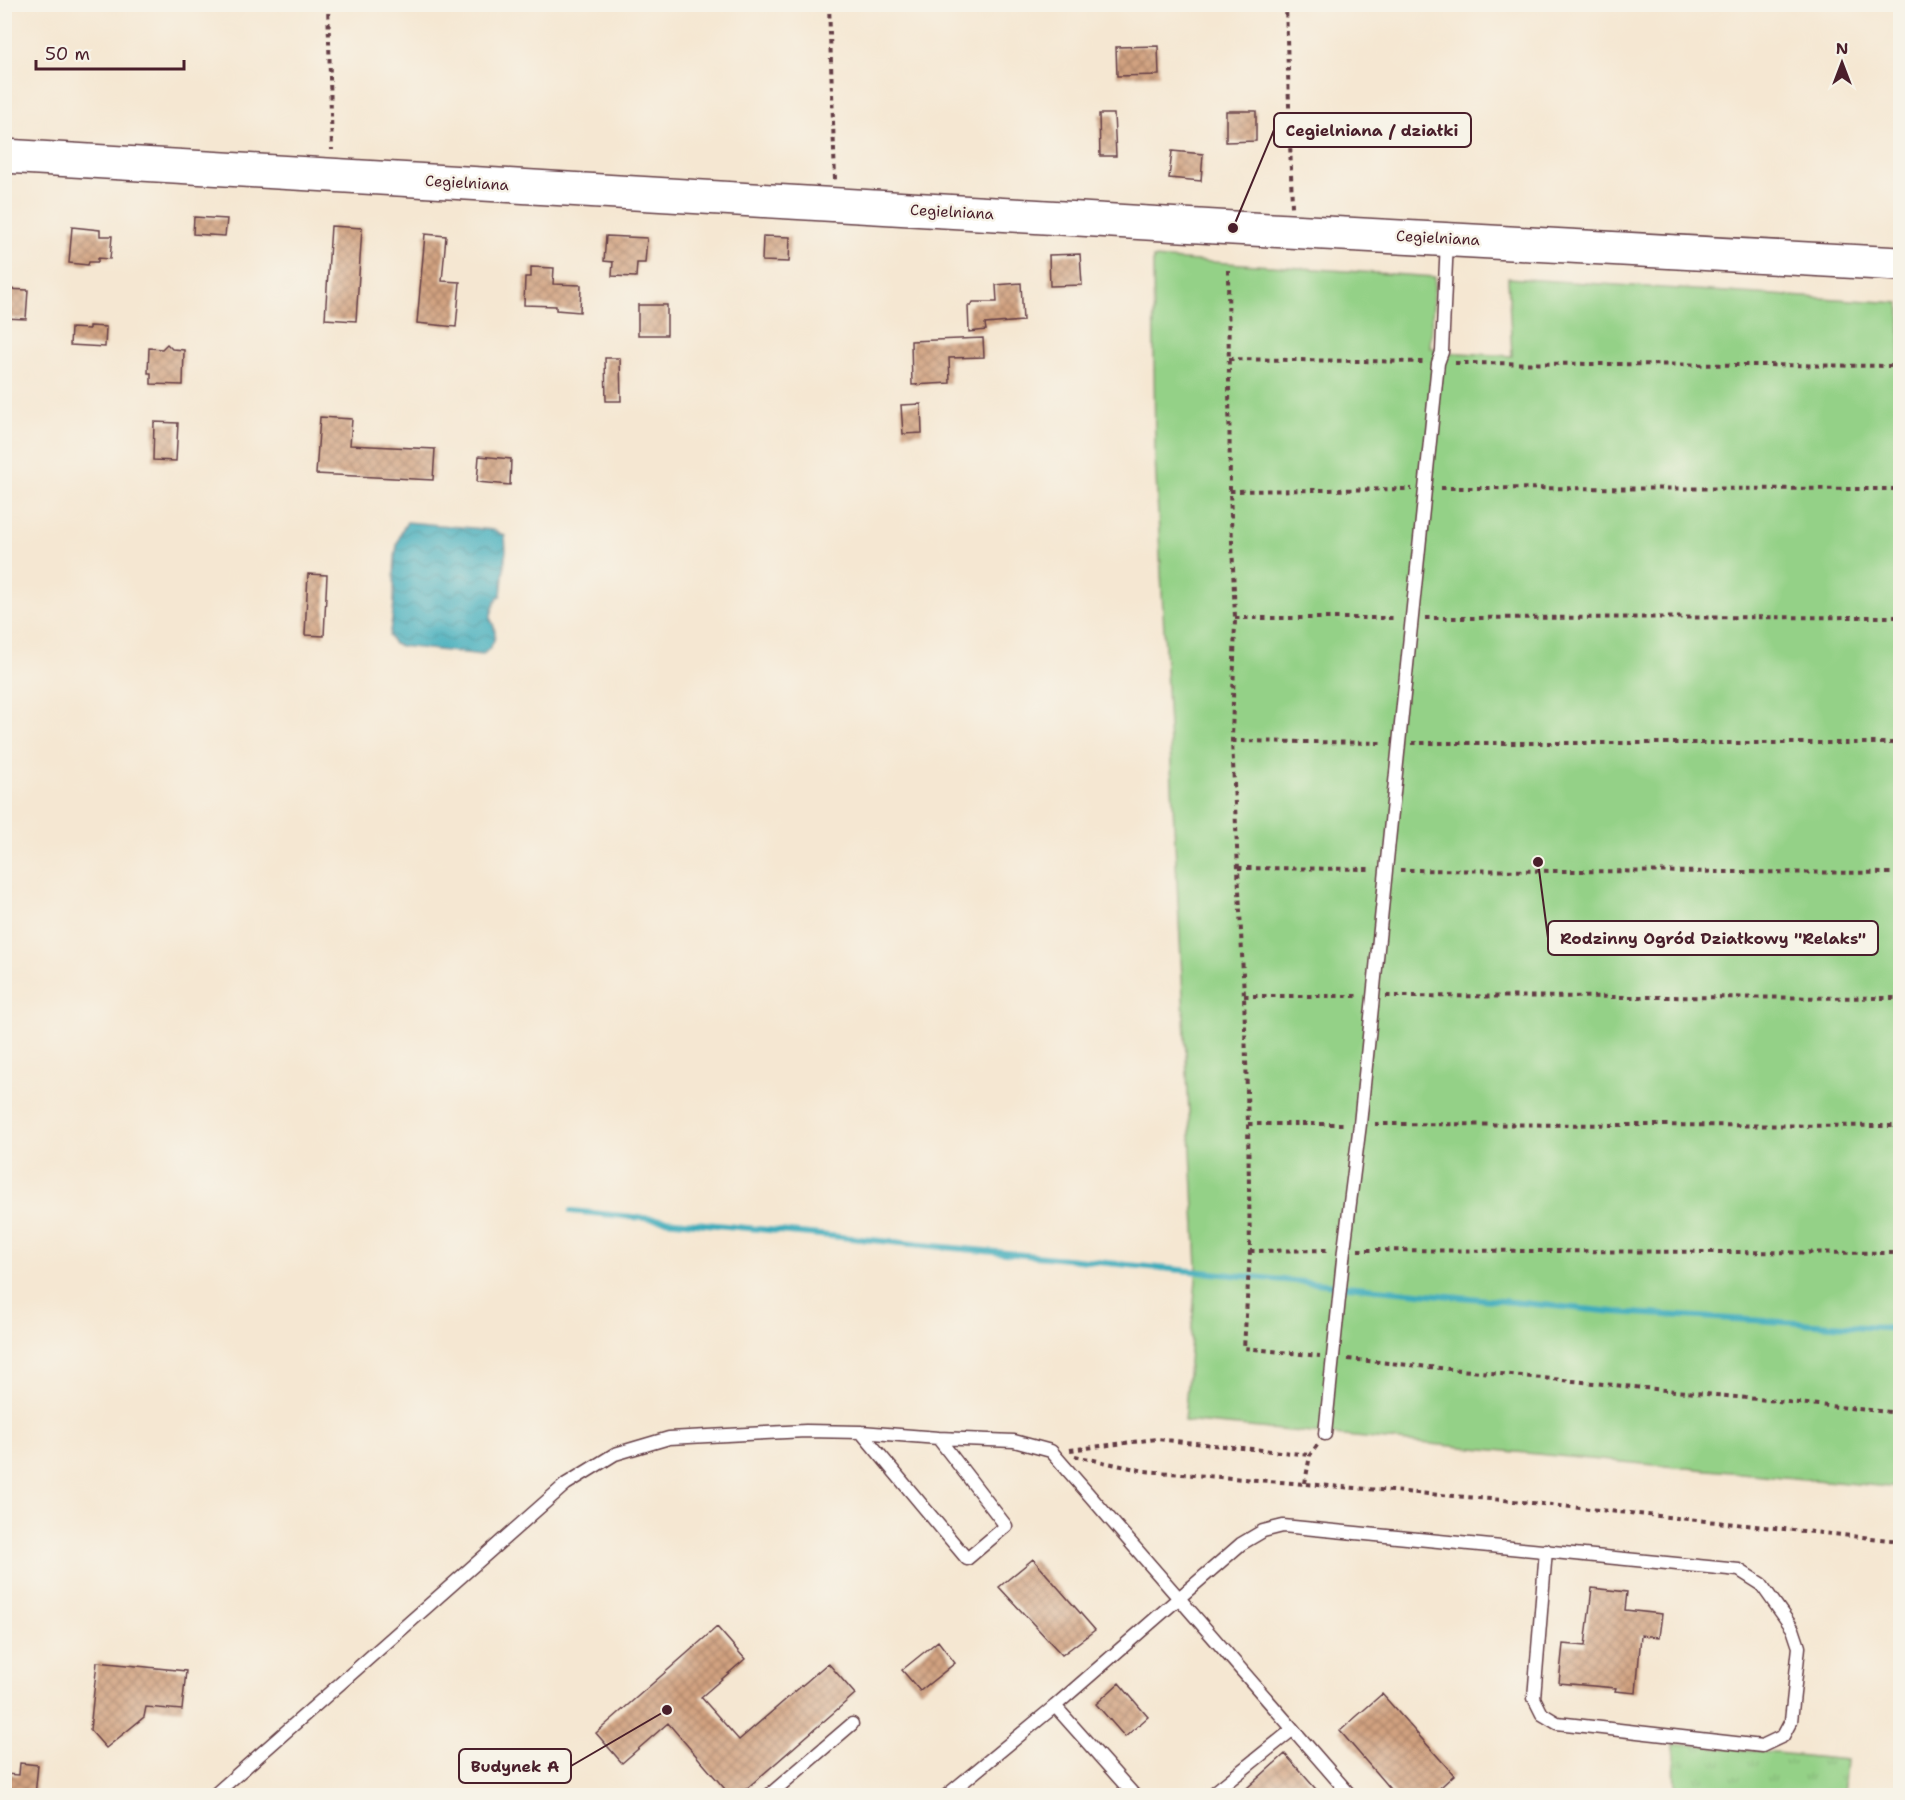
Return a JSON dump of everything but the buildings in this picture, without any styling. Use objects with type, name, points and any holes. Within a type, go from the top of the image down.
[{"type":"street","name":"Cegielniana","points":[[4,156],[1900,264]]},
{"type":"lane","points":[[1325,1434],[1387,869],[1424,488],[1438,363],[1442,352],[1447,238]]},
{"type":"lane","points":[[213,1796],[566,1484],[615,1454],[669,1438],[806,1431],[1014,1441],[1051,1451],[1351,1796]]},
{"type":"lane","points":[[861,1432],[967,1559],[1006,1526],[938,1438]]},
{"type":"lane","points":[[946,1796],[1253,1536],[1283,1526],[1546,1550],[1738,1570],[1761,1584],[1793,1629],[1799,1647],[1791,1721],[1784,1736],[1762,1746],[1557,1723],[1542,1714],[1534,1698],[1546,1550]]},
{"type":"lane","points":[[1055,1706],[1135,1796]]},
{"type":"lane","points":[[768,1796],[852,1724]]},
{"type":"lane","points":[[1210,1796],[1292,1730]]},
{"type":"path","points":[[328,4],[333,175]]},
{"type":"path","points":[[829,4],[836,205]]},
{"type":"path","points":[[1286,4],[1293,231]]},
{"type":"path","points":[[1228,270],[1229,359],[1438,363],[1900,366]]},
{"type":"path","points":[[1230,491],[1424,488],[1900,489]]},
{"type":"path","points":[[1235,618],[1900,617]]},
{"type":"path","points":[[1232,741],[1900,743]]},
{"type":"path","points":[[1238,868],[1900,873]]},
{"type":"path","points":[[1244,996],[1900,998]]},
{"type":"path","points":[[1248,1124],[1900,1126]]},
{"type":"path","points":[[1250,1251],[1900,1253]]},
{"type":"path","points":[[1305,1483],[1310,1455],[1325,1434]]},
{"type":"path","points":[[1051,1451],[1156,1439],[1310,1455]]},
{"type":"path","points":[[1051,1451],[1145,1471],[1503,1500],[1900,1541]]},
{"type":"green space","points":[[1153,258],[1435,277],[1430,347],[1442,352],[1512,356],[1508,278],[1900,303],[1900,1488],[1184,1421],[1197,1267],[1155,457]]},
{"type":"green space","points":[[1674,1743],[1846,1760],[1843,1795],[1675,1795]]},
{"type":"water","points":[[407,522],[494,530],[505,536],[506,550],[501,595],[495,602],[490,618],[495,629],[495,638],[482,655],[401,646],[394,644],[389,636],[394,608],[396,550]]},
{"type":"waterway","points":[[571,1211],[1615,1312],[1900,1329]]},
{"type":"place","name":"Cegielniana / działki","points":[[1233,228]]},
{"type":"place","name":"Rodzinny Ogród Działkowy \"Relaks\"","points":[[1538,862]]},
{"type":"place","name":"Budynek A","points":[[667,1710]]}]
